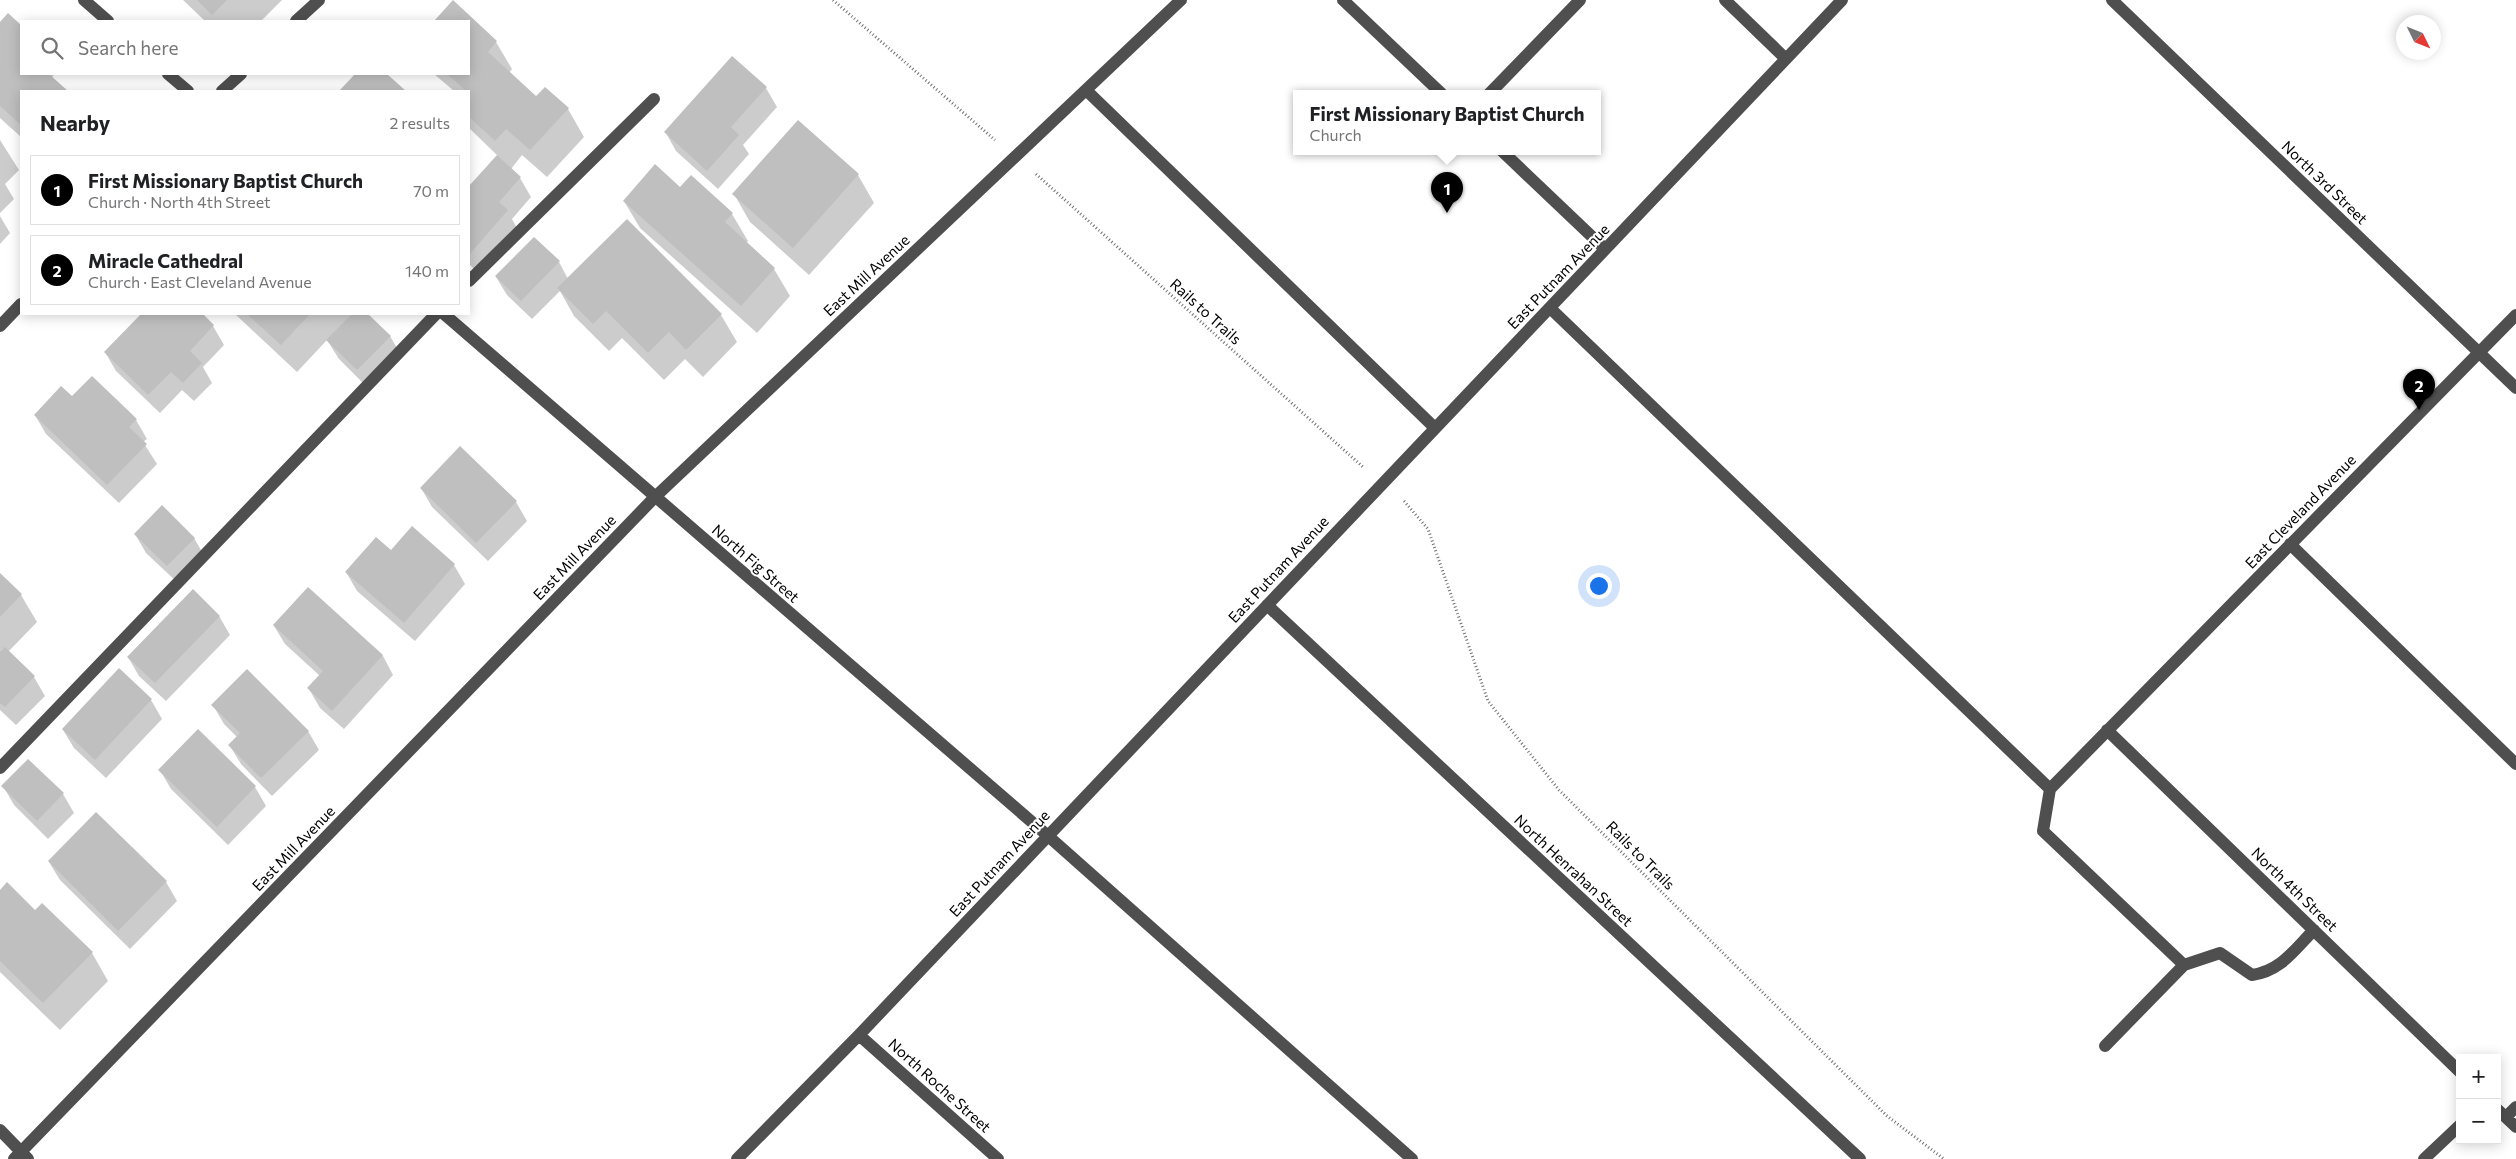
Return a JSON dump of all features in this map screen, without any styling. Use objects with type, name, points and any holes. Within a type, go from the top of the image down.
[{"type":"street","points":[[84,0],[107,20]]},
{"type":"street","points":[[297,20],[319,0]]},
{"type":"street","name":"East Mill Avenue","points":[[21,1157],[655,497],[1181,0]]},
{"type":"street","points":[[1343,0],[1438,90]]},
{"type":"street","points":[[1493,90],[1580,0]]},
{"type":"street","points":[[1725,0],[1786,59]]},
{"type":"street","name":"East Putnam Avenue","points":[[737,1159],[859,1035],[1842,0]]},
{"type":"street","name":"North 3rd Street","points":[[2112,0],[2516,388]]},
{"type":"street","points":[[169,75],[187,90]]},
{"type":"street","points":[[223,90],[239,75]]},
{"type":"street","points":[[1086,90],[1434,428]]},
{"type":"street","points":[[470,280],[654,100]]},
{"type":"street","points":[[1506,155],[1606,249]]},
{"type":"street","points":[[0,326],[20,305]]},
{"type":"street","points":[[1550,308],[2050,789],[2043,831],[2184,965]]},
{"type":"street","points":[[0,768],[435,315]]},
{"type":"street","name":"North Fig Street","points":[[445,315],[1047,835],[1412,1159]]},
{"type":"street","name":"East Cleveland Avenue","points":[[2050,789],[2516,315]]},
{"type":"street","points":[[2290,544],[2516,764]]},
{"type":"street","name":"North Henrahan Street","points":[[1267,605],[1860,1159]]},
{"type":"street","name":"North 4th Street","points":[[2107,730],[2456,1068]]},
{"type":"street","points":[[2105,1046],[2184,965],[2220,953],[2252,975],[2267,973],[2278,968],[2314,930]]},
{"type":"street","name":"North Roche Street","points":[[859,1035],[998,1159]]},
{"type":"street","points":[[2516,1107],[2502,1113],[2516,1127]]},
{"type":"street","points":[[2424,1159],[2456,1129]]},
{"type":"street","points":[[0,1130],[21,1157]]},
{"type":"path","points":[[833,0],[987,134]]},
{"type":"path","name":"Rails to Trails","points":[[1050,185],[1347,453]]},
{"type":"path","name":"Rails to Trails","points":[[1409,505],[1428,528],[1488,701],[1558,790],[1887,1116],[1944,1159]]},
{"type":"building","points":[[197,0],[227,0],[212,15]]},
{"type":"building","points":[[453,0],[497,41],[488,52],[536,96],[545,87],[569,108],[530,150],[506,129],[495,141],[470,118],[470,90],[463,90],[448,75],[470,75],[470,20],[435,20]]},
{"type":"building","points":[[8,13],[20,24],[20,75],[50,75],[67,90],[20,90],[20,124],[0,106],[0,22]]},
{"type":"building","points":[[732,56],[767,87],[731,127],[739,135],[707,171],[664,132]]},
{"type":"building","points":[[354,75],[388,75],[405,90],[340,90]]},
{"type":"building","points":[[798,120],[859,174],[793,248],[732,194]]},
{"type":"building","points":[[497,155],[521,177],[499,202],[508,210],[470,254],[470,185]]},
{"type":"building","points":[[655,164],[680,187],[691,175],[733,213],[725,222],[775,268],[741,306],[623,201]]},
{"type":"building","points":[[627,219],[722,314],[686,350],[669,332],[648,353],[606,311],[593,324],[557,288]]},
{"type":"building","points":[[534,237],[560,261],[521,301],[495,276]]},
{"type":"building","points":[[140,315],[204,315],[214,325],[190,351],[202,363],[183,383],[171,372],[148,395],[104,352]]},
{"type":"building","points":[[248,315],[309,315],[281,345]]},
{"type":"building","points":[[351,315],[369,315],[391,336],[357,370],[326,340]]},
{"type":"building","points":[[92,376],[137,419],[129,427],[147,444],[107,485],[34,415],[61,386],[72,396]]},
{"type":"building","points":[[460,446],[517,501],[476,543],[420,488]]},
{"type":"building","points":[[162,505],[195,538],[167,566],[134,534]]},
{"type":"building","points":[[412,526],[455,564],[404,623],[345,572],[376,537],[391,550]]},
{"type":"building","points":[[0,573],[22,594],[0,617]]},
{"type":"building","points":[[308,587],[383,655],[332,711],[307,688],[323,671],[273,625]]},
{"type":"building","points":[[193,589],[220,616],[155,683],[127,657]]},
{"type":"building","points":[[5,647],[35,676],[5,707],[0,703],[0,652]]},
{"type":"building","points":[[119,668],[152,699],[95,760],[62,729]]},
{"type":"building","points":[[247,669],[309,731],[261,778],[228,745],[240,733],[211,705]]},
{"type":"building","points":[[198,729],[256,786],[217,827],[158,770]]},
{"type":"building","points":[[28,759],[64,793],[37,821],[1,786]]},
{"type":"building","points":[[96,812],[167,881],[118,931],[48,861]]},
{"type":"building","points":[[7,882],[35,910],[42,903],[93,952],[43,1003],[0,961],[0,890]]},
{"type":"place","name":"First Missionary Baptist Church","points":[[1447,213]]},
{"type":"place","name":"Miracle Cathedral","points":[[2419,410]]}]
